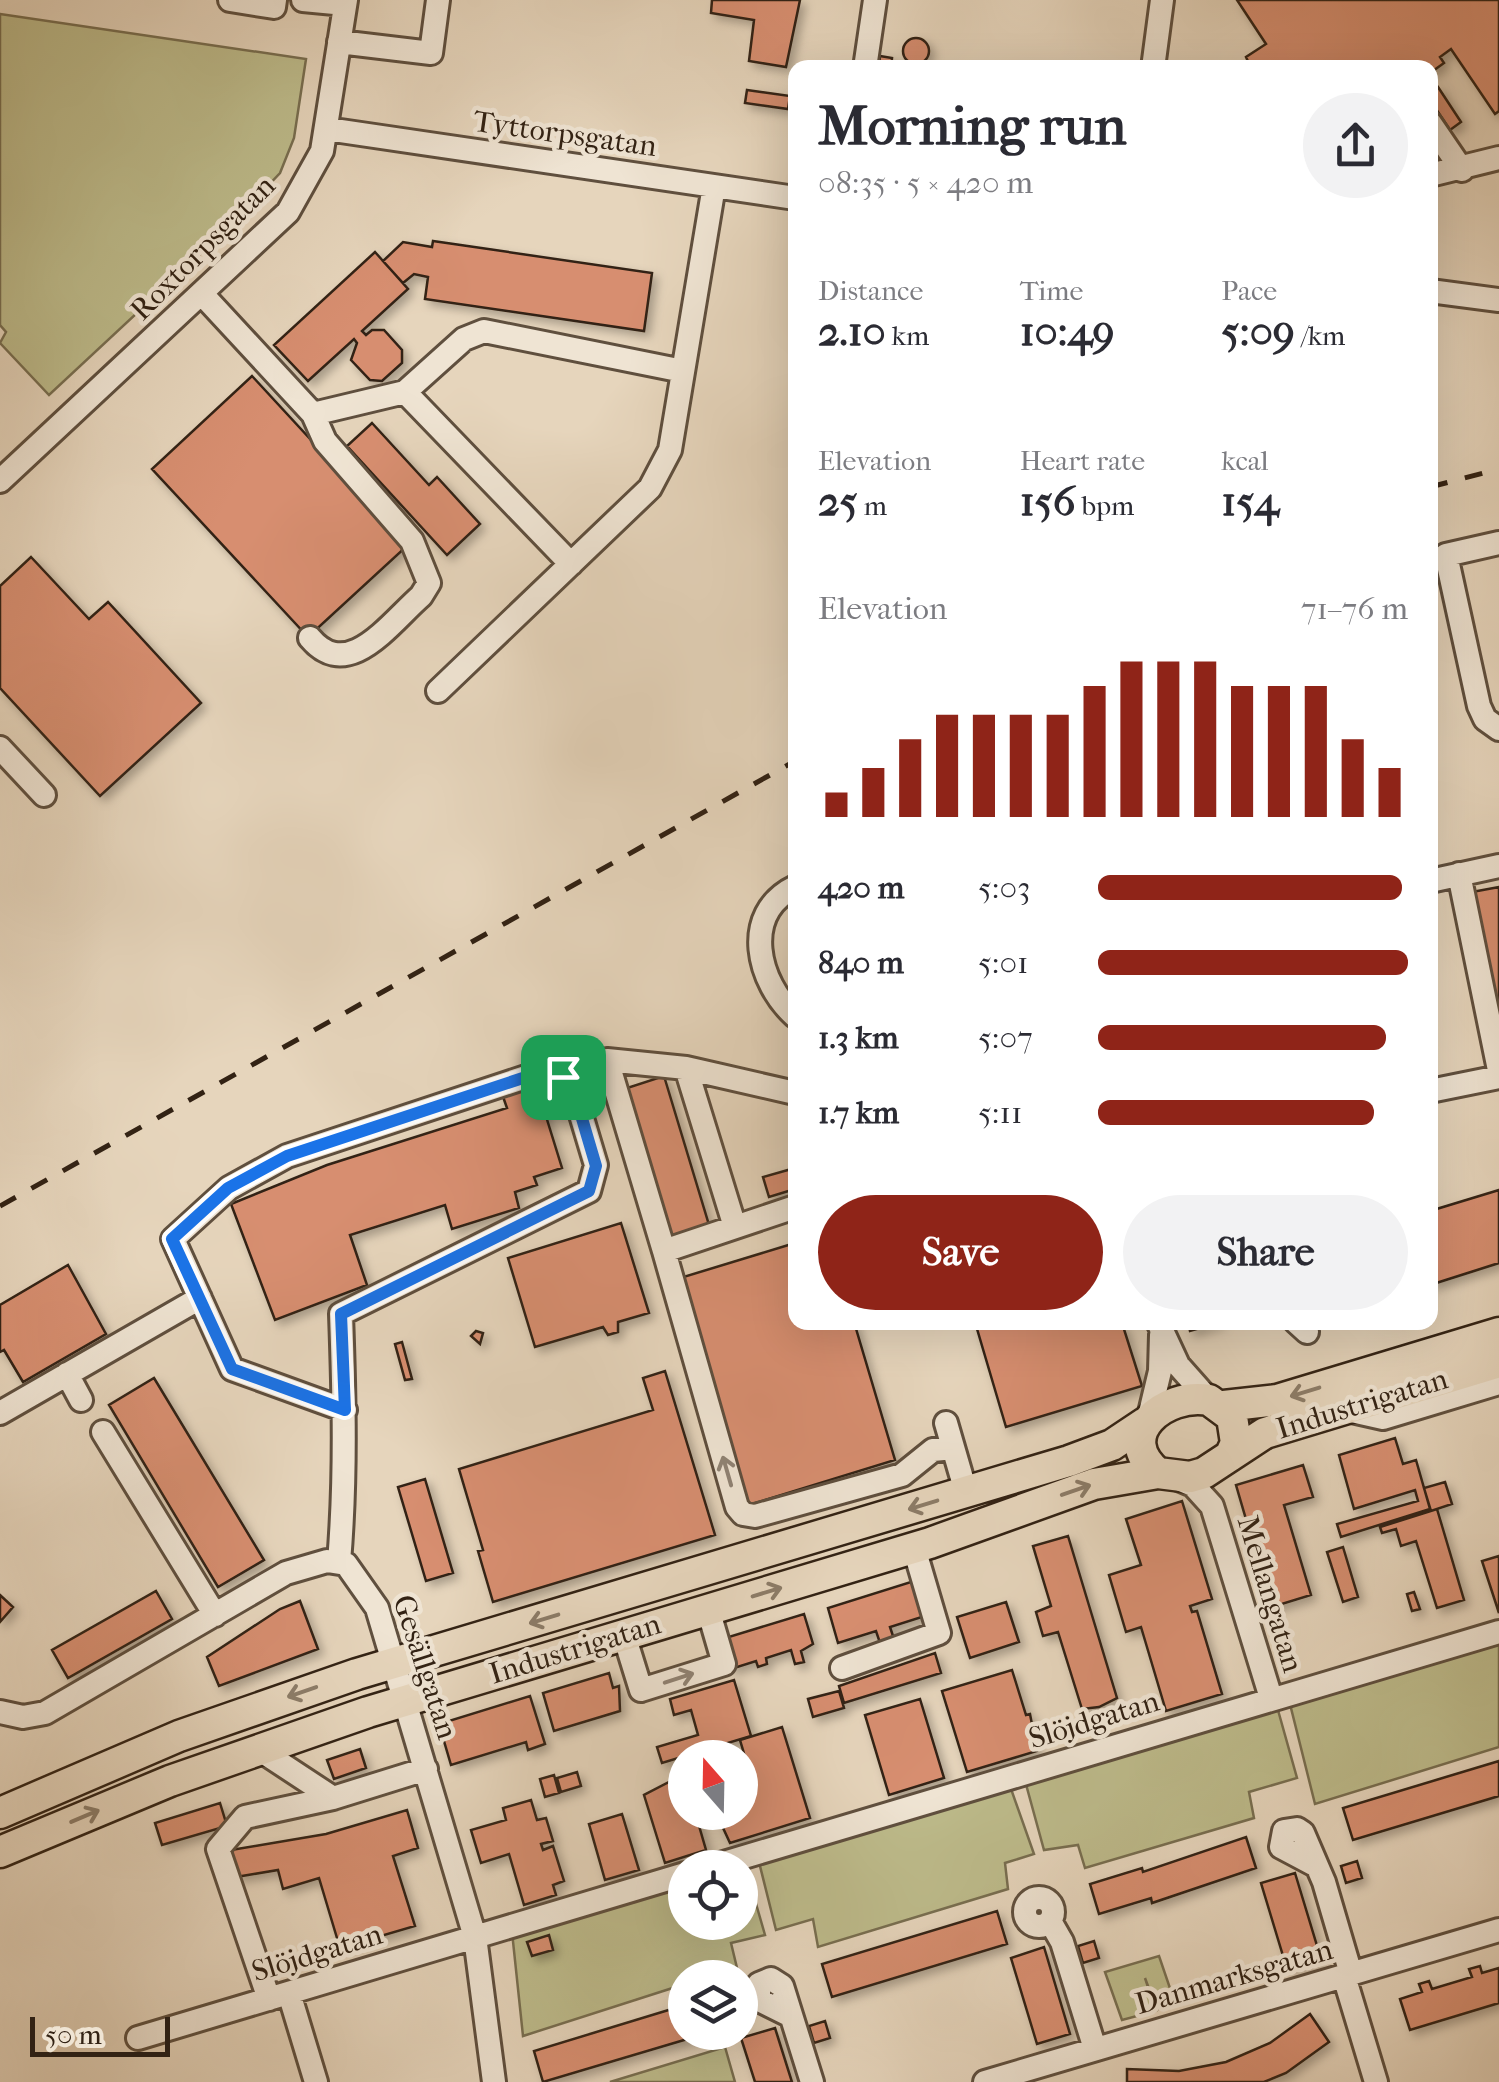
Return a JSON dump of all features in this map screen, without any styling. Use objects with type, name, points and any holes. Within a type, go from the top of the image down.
[{"type":"main road","name":"Industrigatan","points":[[1216,1403],[1277,1400],[1499,1333]]},
{"type":"main road","name":"Industrigatan","points":[[1227,1459],[1265,1434],[1343,1409],[1498,1384]]},
{"type":"main road","points":[[1178,1400],[1216,1403],[1236,1432],[1227,1459],[1204,1472],[1166,1475],[1140,1448],[1147,1420],[1178,1400]]},
{"type":"main road","name":"Industrigatan","points":[[0,1813],[179,1736],[395,1663],[1100,1450],[1147,1420]]},
{"type":"main road","name":"Industrigatan","points":[[0,1852],[257,1748],[914,1548],[1094,1484],[1166,1475]]},
{"type":"street","points":[[230,0],[274,6],[275,0]]},
{"type":"street","points":[[303,0],[346,2]]},
{"type":"street","points":[[339,42],[432,53],[438,0]]},
{"type":"street","points":[[866,60],[875,0]]},
{"type":"street","points":[[1159,60],[1162,0]]},
{"type":"street","name":"Roxtorpsgatan","points":[[0,481],[288,212],[316,168],[327,129],[346,2]]},
{"type":"street","name":"Tyttorpsgatan","points":[[327,129],[788,197]]},
{"type":"street","points":[[1438,135],[1462,170]]},
{"type":"street","points":[[1438,174],[1499,158]]},
{"type":"street","points":[[438,691],[650,488],[660,472],[670,450],[714,186]]},
{"type":"street","points":[[1438,291],[1499,300]]},
{"type":"street","points":[[202,294],[313,414],[325,440],[412,540],[429,583],[422,596],[353,654],[334,657],[322,652],[310,638]]},
{"type":"street","points":[[313,414],[404,392],[464,339],[484,331],[683,371]]},
{"type":"street","points":[[404,392],[570,564]]},
{"type":"street","points":[[1499,542],[1446,555],[1479,706],[1485,719],[1499,728]]},
{"type":"street","points":[[0,748],[44,794]]},
{"type":"street","points":[[1438,879],[1499,866]]},
{"type":"street","points":[[1438,1088],[1499,1074],[1459,874]]},
{"type":"street","points":[[788,893],[769,911],[761,937],[762,974],[774,998],[788,1010]]},
{"type":"street","points":[[788,1091],[686,1068],[607,1060],[737,1507],[744,1514],[755,1516],[902,1475],[933,1450],[953,1448]]},
{"type":"street","points":[[686,1068],[734,1227]]},
{"type":"street","points":[[0,1712],[23,1717],[45,1713],[286,1573],[339,1562],[346,1472],[345,1410],[341,1314],[589,1191],[596,1166],[573,1088],[563,1077],[532,1075],[287,1156],[228,1188],[172,1239],[232,1369],[345,1410]]},
{"type":"street","points":[[664,1251],[788,1209]]},
{"type":"street","points":[[0,1413],[200,1298]]},
{"type":"street","points":[[1147,1420],[1160,1371],[1159,1330]]},
{"type":"street","points":[[1161,1330],[1184,1374],[1216,1403]]},
{"type":"street","points":[[66,1374],[82,1400]]},
{"type":"street","points":[[946,1423],[966,1492]]},
{"type":"street","points":[[103,1432],[215,1616]]},
{"type":"street","name":"Mellangatan","points":[[1212,1506],[1227,1459]]},
{"type":"street","name":"Mellangatan","points":[[1166,1475],[1193,1485],[1212,1506],[1270,1698]]},
{"type":"street","points":[[842,1668],[939,1633],[914,1548]]},
{"type":"street","name":"Gesällgatan","points":[[339,1562],[354,1571],[372,1595],[475,1937]]},
{"type":"street","points":[[624,1635],[641,1690],[724,1664],[708,1610]]},
{"type":"street","name":"Slöjdgatan","points":[[758,1853],[1499,1632]]},
{"type":"street","points":[[257,1748],[333,1798]]},
{"type":"street","points":[[316,2082],[218,1849],[245,1817],[333,1798],[426,1769]]},
{"type":"street","points":[[1313,1864],[1324,1882],[1376,2082]]},
{"type":"street","name":"Slöjdgatan","points":[[138,2038],[668,1879]]},
{"type":"street","points":[[1050,1921],[1062,1942],[1094,2050]]},
{"type":"street","name":"Danmarksgatan","points":[[985,2082],[1499,1930]]},
{"type":"street","points":[[475,1937],[494,2082]]},
{"type":"street","points":[[791,2016],[812,2082]]},
{"type":"shaded area","points":[[0,14],[306,59],[294,138],[280,173],[226,230],[49,395],[0,343],[6,332],[0,325]]},
{"type":"shaded area","points":[[1499,1641],[1499,1747],[1315,1804],[1289,1700]]},
{"type":"shaded area","points":[[1276,1703],[1297,1778],[1249,1792],[1254,1818],[1085,1868],[1078,1845],[1044,1850],[1024,1777]]},
{"type":"shaded area","points":[[1010,1786],[1034,1854],[1005,1863],[1008,1889],[818,1947],[813,1919],[776,1930],[758,1858]]},
{"type":"shaded area","points":[[668,1885],[668,1940],[744,1940],[731,1943],[735,1960],[668,1960],[668,1989],[523,2036],[512,1932]]},
{"type":"shaded area","points":[[758,1911],[765,1935],[758,1937]]},
{"type":"shaded area","points":[[1159,1956],[1173,1997],[1157,2010],[1145,1978],[1156,2011],[1122,2020],[1105,1972]]},
{"type":"shaded area","points":[[726,2050],[735,2082],[610,2082]]},
{"type":"building","points":[[712,0],[800,0],[786,67],[749,61],[754,20],[711,13]]},
{"type":"building","points":[[1237,0],[1499,0],[1499,111],[1495,114],[1451,49],[1440,57],[1444,63],[1438,67],[1438,60],[1247,60],[1246,57],[1266,44]]},
{"type":"building","points":[[911,39],[921,39],[928,46],[925,60],[907,60],[904,56],[904,46]]},
{"type":"building","points":[[1438,87],[1461,122],[1450,130],[1438,112]]},
{"type":"building","points":[[747,90],[788,96],[788,109],[745,103]]},
{"type":"building","points":[[433,241],[652,273],[644,331],[425,299],[428,277],[414,274],[403,283],[383,261],[403,242],[432,247]]},
{"type":"building","points":[[375,252],[408,289],[362,331],[366,335],[372,330],[384,330],[402,350],[402,363],[382,381],[370,380],[351,360],[357,343],[354,339],[308,381],[274,345]]},
{"type":"building","points":[[252,376],[408,545],[308,637],[152,469]]},
{"type":"building","points":[[372,423],[429,485],[437,477],[480,524],[447,555],[347,446]]},
{"type":"building","points":[[31,557],[89,619],[108,602],[201,703],[100,796],[0,688],[0,586]]},
{"type":"building","points":[[1499,887],[1499,1020],[1472,892]]},
{"type":"building","points":[[664,1076],[709,1225],[669,1237],[624,1089]]},
{"type":"building","points":[[521,1085],[526,1101],[540,1097],[562,1168],[534,1177],[537,1185],[515,1192],[519,1208],[452,1229],[445,1205],[350,1235],[367,1285],[275,1320],[231,1204],[327,1165],[507,1108],[501,1091]]},
{"type":"building","points":[[788,1170],[788,1191],[769,1197],[763,1177]]},
{"type":"building","points":[[1499,1190],[1499,1263],[1438,1282],[1438,1209]]},
{"type":"building","points":[[621,1223],[649,1313],[618,1322],[618,1332],[608,1335],[603,1327],[535,1347],[508,1258]]},
{"type":"building","points":[[788,1245],[788,1330],[856,1330],[895,1460],[749,1505],[680,1278]]},
{"type":"building","points":[[68,1265],[106,1334],[23,1382],[4,1350],[0,1352],[0,1305]]},
{"type":"building","points":[[977,1330],[1124,1330],[1142,1386],[1006,1427]]},
{"type":"building","points":[[476,1331],[483,1333],[480,1344],[471,1336]]},
{"type":"building","points":[[402,1342],[412,1379],[405,1380],[395,1344]]},
{"type":"building","points":[[665,1371],[715,1535],[493,1602],[478,1551],[483,1550],[459,1469],[653,1410],[643,1378]]},
{"type":"building","points":[[154,1378],[264,1560],[218,1587],[109,1405]]},
{"type":"building","points":[[1395,1438],[1403,1464],[1416,1460],[1430,1509],[1341,1537],[1337,1524],[1418,1501],[1415,1490],[1354,1509],[1339,1455]]},
{"type":"building","points":[[1303,1465],[1313,1497],[1284,1505],[1311,1595],[1272,1607],[1259,1565],[1254,1566],[1250,1551],[1255,1550],[1236,1485]]},
{"type":"building","points":[[425,1479],[453,1573],[426,1581],[398,1487]]},
{"type":"building","points":[[1445,1482],[1452,1504],[1431,1511],[1424,1488]]},
{"type":"building","points":[[1182,1501],[1212,1599],[1190,1606],[1192,1612],[1197,1611],[1222,1694],[1166,1711],[1141,1627],[1126,1632],[1109,1575],[1141,1565],[1126,1519]]},
{"type":"building","points":[[1437,1509],[1464,1600],[1437,1608],[1416,1541],[1401,1546],[1396,1529],[1382,1533],[1380,1527]]},
{"type":"building","points":[[1068,1536],[1117,1698],[1099,1707],[1082,1709],[1058,1632],[1043,1636],[1036,1612],[1051,1606],[1033,1546]]},
{"type":"building","points":[[1343,1547],[1358,1597],[1343,1602],[1327,1552]]},
{"type":"building","points":[[1499,1556],[1499,1613],[1482,1561]]},
{"type":"building","points":[[914,1581],[925,1616],[890,1627],[894,1639],[880,1643],[876,1631],[838,1643],[828,1608]]},
{"type":"building","points":[[156,1591],[172,1619],[68,1678],[52,1650]]},
{"type":"building","points":[[1414,1592],[1420,1609],[1412,1611],[1407,1594]]},
{"type":"building","points":[[0,1595],[13,1607],[0,1622]]},
{"type":"building","points":[[300,1601],[318,1649],[219,1686],[207,1657],[280,1609]]},
{"type":"building","points":[[1006,1602],[1019,1642],[970,1658],[957,1617]]},
{"type":"building","points":[[804,1614],[813,1644],[801,1651],[804,1662],[795,1664],[791,1650],[766,1658],[767,1664],[758,1667],[756,1661],[731,1669],[722,1639]]},
{"type":"building","points":[[935,1653],[941,1673],[844,1703],[839,1686]]},
{"type":"building","points":[[1012,1670],[1026,1715],[1030,1714],[1037,1751],[967,1772],[942,1691]]},
{"type":"building","points":[[609,1673],[613,1688],[619,1686],[620,1711],[554,1731],[543,1693]]},
{"type":"building","points":[[734,1680],[751,1736],[738,1740],[681,1740],[698,1735],[691,1710],[674,1715],[670,1699]]},
{"type":"building","points":[[839,1691],[844,1708],[813,1717],[808,1699]]},
{"type":"building","points":[[530,1696],[545,1744],[528,1750],[526,1742],[451,1765],[439,1724]]},
{"type":"building","points":[[920,1699],[944,1778],[889,1795],[865,1715]]},
{"type":"building","points":[[782,1727],[810,1818],[730,1843],[724,1830],[758,1830],[758,1740],[740,1740]]},
{"type":"building","points":[[668,1744],[668,1761],[662,1763],[657,1747]]},
{"type":"building","points":[[360,1749],[366,1768],[334,1779],[327,1760]]},
{"type":"building","points":[[1499,1761],[1499,1796],[1353,1840],[1343,1808]]},
{"type":"building","points":[[577,1772],[581,1786],[561,1792],[557,1778]]},
{"type":"building","points":[[554,1775],[559,1793],[545,1797],[540,1779]]},
{"type":"building","points":[[668,1783],[668,1830],[700,1830],[706,1850],[668,1850],[665,1863],[644,1795]]},
{"type":"building","points":[[531,1800],[537,1820],[546,1818],[553,1841],[541,1844],[543,1850],[553,1846],[564,1881],[553,1885],[556,1895],[524,1905],[509,1854],[481,1863],[471,1830],[506,1820],[503,1808]]},
{"type":"building","points":[[220,1803],[227,1826],[162,1845],[155,1823]]},
{"type":"building","points":[[407,1810],[418,1848],[393,1856],[415,1926],[340,1948],[319,1878],[283,1889],[278,1870],[236,1877],[231,1850],[326,1834]]},
{"type":"building","points":[[622,1814],[639,1870],[605,1880],[589,1824]]},
{"type":"building","points":[[1246,1837],[1256,1868],[1152,1903],[1151,1898],[1099,1914],[1090,1884],[1142,1868],[1143,1872]]},
{"type":"building","points":[[1357,1861],[1362,1878],[1346,1883],[1341,1866]]},
{"type":"building","points":[[1295,1873],[1321,1959],[1287,1969],[1261,1883]]},
{"type":"building","points":[[997,1911],[1007,1944],[832,1997],[822,1964]]},
{"type":"building","points":[[549,1935],[553,1950],[532,1956],[527,1942]]},
{"type":"building","points":[[1094,1941],[1099,1958],[1083,1963],[1078,1946]]},
{"type":"building","points":[[1044,1947],[1070,2034],[1037,2044],[1011,1958]]},
{"type":"building","points":[[1480,1966],[1482,1973],[1499,1968],[1499,2003],[1410,2030],[1400,1999],[1422,1992],[1419,1984],[1429,1981],[1432,1989],[1472,1977],[1469,1969]]},
{"type":"building","points":[[668,2010],[668,2045],[543,2082],[534,2051]]},
{"type":"building","points":[[1310,2014],[1329,2042],[1286,2073],[1264,2082],[1127,2082],[1127,2069],[1179,2071],[1226,2062],[1270,2043]]},
{"type":"building","points":[[825,2021],[830,2038],[814,2043],[809,2026]]},
{"type":"building","points":[[775,2028],[792,2082],[755,2082],[745,2050],[758,2050],[758,2033]]},
{"type":"railway","points":[[1438,485],[1499,469]]},
{"type":"railway","points":[[0,1206],[788,765]]},
{"type":"route","points":[[532,1075],[563,1077],[573,1088],[596,1166],[589,1191],[341,1314],[345,1410],[232,1369],[172,1239],[228,1188],[287,1156],[532,1075]]}]
